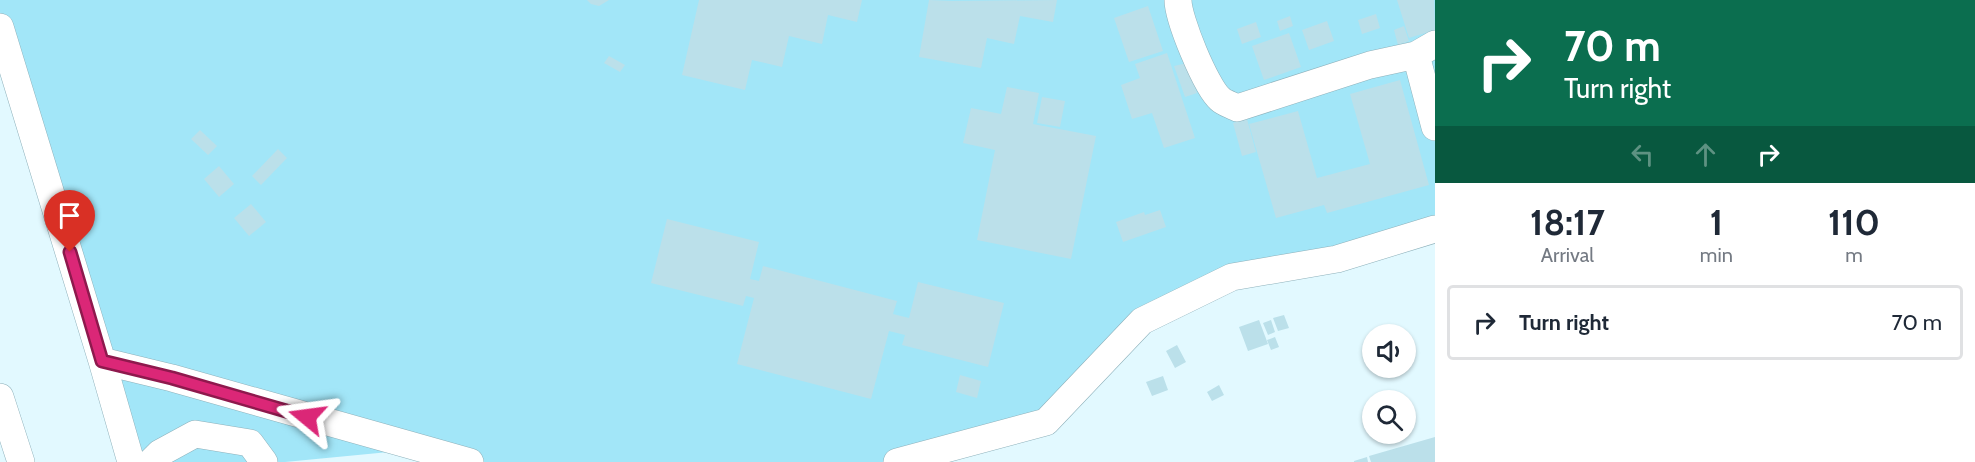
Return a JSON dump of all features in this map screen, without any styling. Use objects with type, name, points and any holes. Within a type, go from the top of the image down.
[{"type":"street","points":[[1178,0],[1178,11],[1183,27],[1210,86],[1220,99],[1237,108],[1425,50],[1435,127]]},
{"type":"street","points":[[0,27],[131,462]]},
{"type":"street","points":[[897,462],[1046,422],[1142,321],[1232,277],[1337,259],[1435,229]]},
{"type":"street","points":[[102,361],[172,378],[470,462]]},
{"type":"street","points":[[0,398],[21,462]]},
{"type":"street","points":[[151,462],[160,453],[195,434],[250,443],[264,462]]},
{"type":"shaded area","points":[[0,0],[1435,0],[1435,229],[1232,277],[1142,321],[1046,422],[897,462],[470,462],[420,449],[285,462],[131,462],[0,35]]},
{"type":"building","points":[[587,0],[609,0],[599,6]]},
{"type":"building","points":[[699,0],[862,0],[857,22],[828,15],[822,44],[789,36],[782,67],[752,60],[745,90],[682,75]]},
{"type":"building","points":[[929,0],[1057,0],[1053,22],[1020,16],[1014,44],[987,38],[981,68],[919,57]]},
{"type":"building","points":[[1397,0],[1434,0],[1435,30],[1409,38]]},
{"type":"building","points":[[1148,6],[1163,51],[1129,62],[1114,18]]},
{"type":"building","points":[[1376,14],[1380,28],[1362,34],[1358,20]]},
{"type":"building","points":[[1290,16],[1293,26],[1280,31],[1277,21]]},
{"type":"building","points":[[1327,21],[1334,41],[1309,50],[1302,30]]},
{"type":"building","points":[[1256,22],[1261,37],[1242,44],[1237,29]]},
{"type":"building","points":[[1404,26],[1409,41],[1398,45],[1394,30]]},
{"type":"building","points":[[1289,33],[1301,67],[1264,80],[1252,46]]},
{"type":"building","points":[[1167,53],[1195,138],[1164,148],[1152,113],[1132,119],[1121,85],[1140,78],[1135,64]]},
{"type":"building","points":[[609,56],[625,65],[620,72],[604,63]]},
{"type":"building","points":[[1187,63],[1197,93],[1185,97],[1174,66]]},
{"type":"building","points":[[1400,80],[1429,185],[1327,213],[1324,205],[1276,218],[1249,124],[1298,111],[1317,178],[1370,164],[1350,94]]},
{"type":"building","points":[[1007,87],[1039,93],[1033,124],[1096,136],[1071,259],[977,240],[995,150],[963,143],[971,108],[1001,114]]},
{"type":"building","points":[[1042,97],[1065,101],[1060,127],[1037,123]]},
{"type":"building","points":[[1247,119],[1256,152],[1242,156],[1233,123]]},
{"type":"building","points":[[200,130],[217,146],[208,155],[191,139]]},
{"type":"building","points":[[278,149],[287,158],[261,185],[252,176]]},
{"type":"building","points":[[219,166],[234,184],[219,197],[204,179]]},
{"type":"building","points":[[251,204],[266,222],[249,236],[234,218]]},
{"type":"building","points":[[1160,210],[1166,227],[1123,242],[1116,222],[1144,212],[1145,215]]},
{"type":"building","points":[[667,219],[759,242],[750,279],[759,281],[763,266],[897,301],[893,314],[909,318],[918,282],[1004,303],[988,367],[902,345],[905,335],[889,331],[871,399],[737,364],[754,298],[746,296],[743,306],[651,283]]},
{"type":"building","points":[[1284,315],[1289,328],[1278,331],[1273,318]]},
{"type":"building","points":[[1259,320],[1268,344],[1248,351],[1239,327]]},
{"type":"building","points":[[1271,320],[1275,332],[1268,335],[1263,323]]},
{"type":"building","points":[[1275,337],[1279,347],[1271,350],[1267,340]]},
{"type":"building","points":[[1177,345],[1186,362],[1175,368],[1166,351]]},
{"type":"building","points":[[960,375],[981,381],[977,398],[956,392]]},
{"type":"building","points":[[1163,376],[1168,390],[1152,396],[1146,382]]},
{"type":"building","points":[[1219,385],[1224,395],[1212,401],[1207,392]]},
{"type":"building","points":[[1435,437],[1435,462],[1371,462],[1369,456]]},
{"type":"building","points":[[1367,457],[1368,462],[1354,462],[1354,461]]},
{"type":"route","points":[[70,252],[102,361],[172,378],[307,417]]}]
